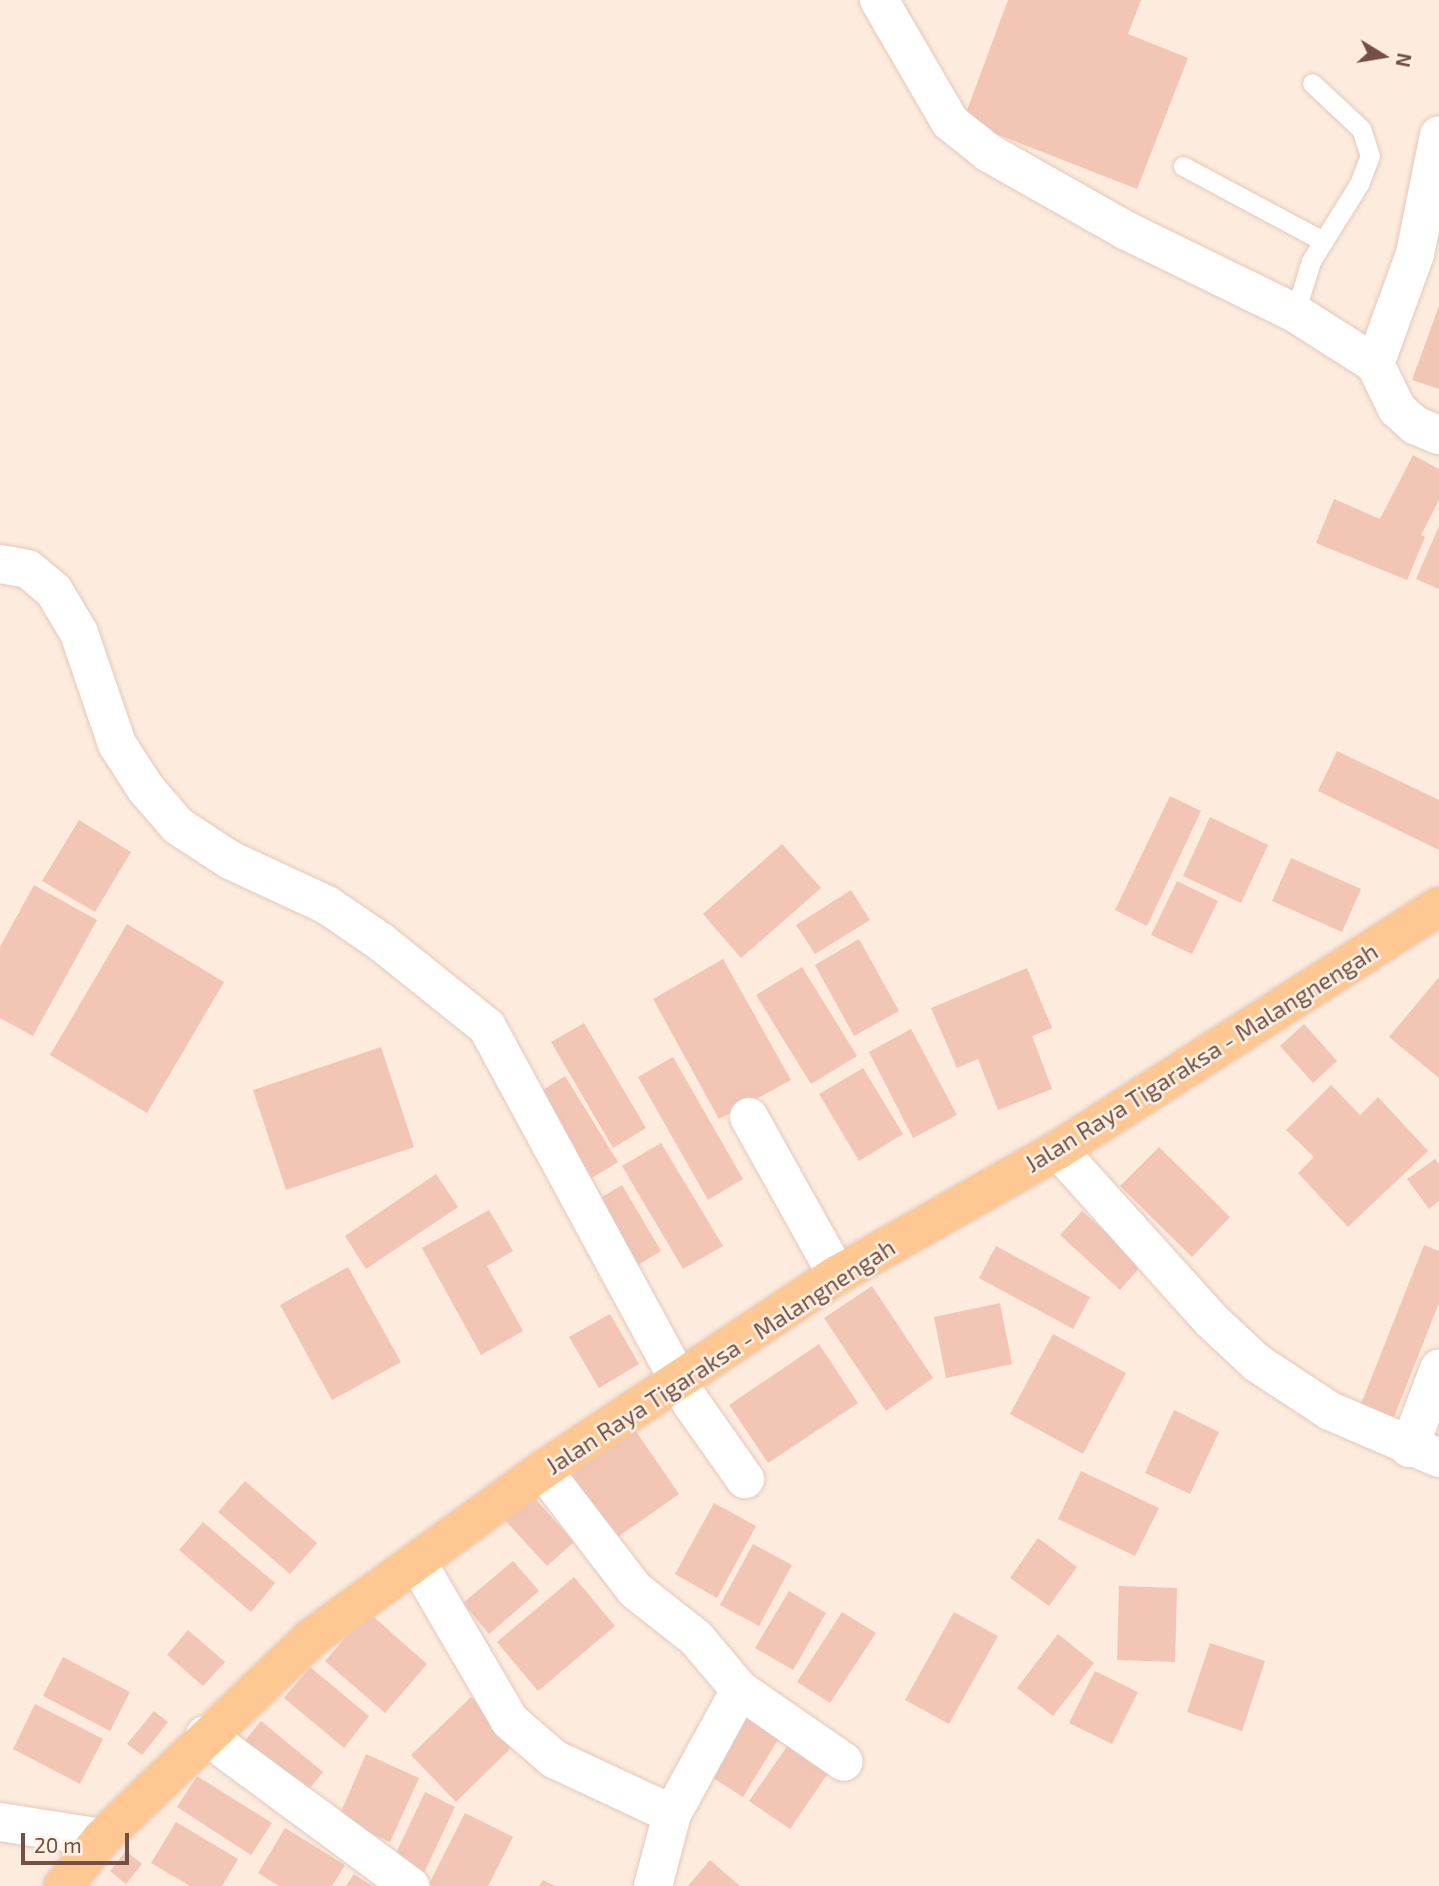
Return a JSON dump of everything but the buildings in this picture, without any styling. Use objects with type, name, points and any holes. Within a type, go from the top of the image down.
[{"type":"main road","name":"Jalan Raya Tigaraksa - Malangnengah","points":[[63,1886],[102,1838],[205,1735],[311,1638],[543,1469],[837,1275],[1058,1150],[1439,906]]},
{"type":"street","points":[[879,0],[950,122],[989,153],[1127,231],[1295,313],[1375,364],[1397,409],[1415,425],[1439,435]]},
{"type":"street","points":[[1375,364],[1415,254],[1439,135]]},
{"type":"street","points":[[0,565],[28,569],[54,591],[79,633],[117,744],[146,789],[178,825],[230,860],[327,905],[381,942],[487,1027],[679,1380],[745,1479]]},
{"type":"street","points":[[749,1117],[837,1275]]},
{"type":"street","points":[[1058,1150],[1232,1342],[1330,1411],[1424,1453],[1439,1369]]},
{"type":"street","points":[[543,1469],[635,1590],[696,1638],[740,1690],[844,1762]]},
{"type":"street","points":[[417,1562],[510,1721],[554,1759],[673,1814]]},
{"type":"street","points":[[653,1886],[673,1814],[740,1690]]},
{"type":"street","points":[[205,1735],[410,1886]]},
{"type":"street","points":[[0,1822],[102,1838]]},
{"type":"lane","points":[[1295,313],[1311,261],[1359,184],[1370,156],[1361,130],[1312,83]]},
{"type":"lane","points":[[1182,166],[1322,241]]}]
